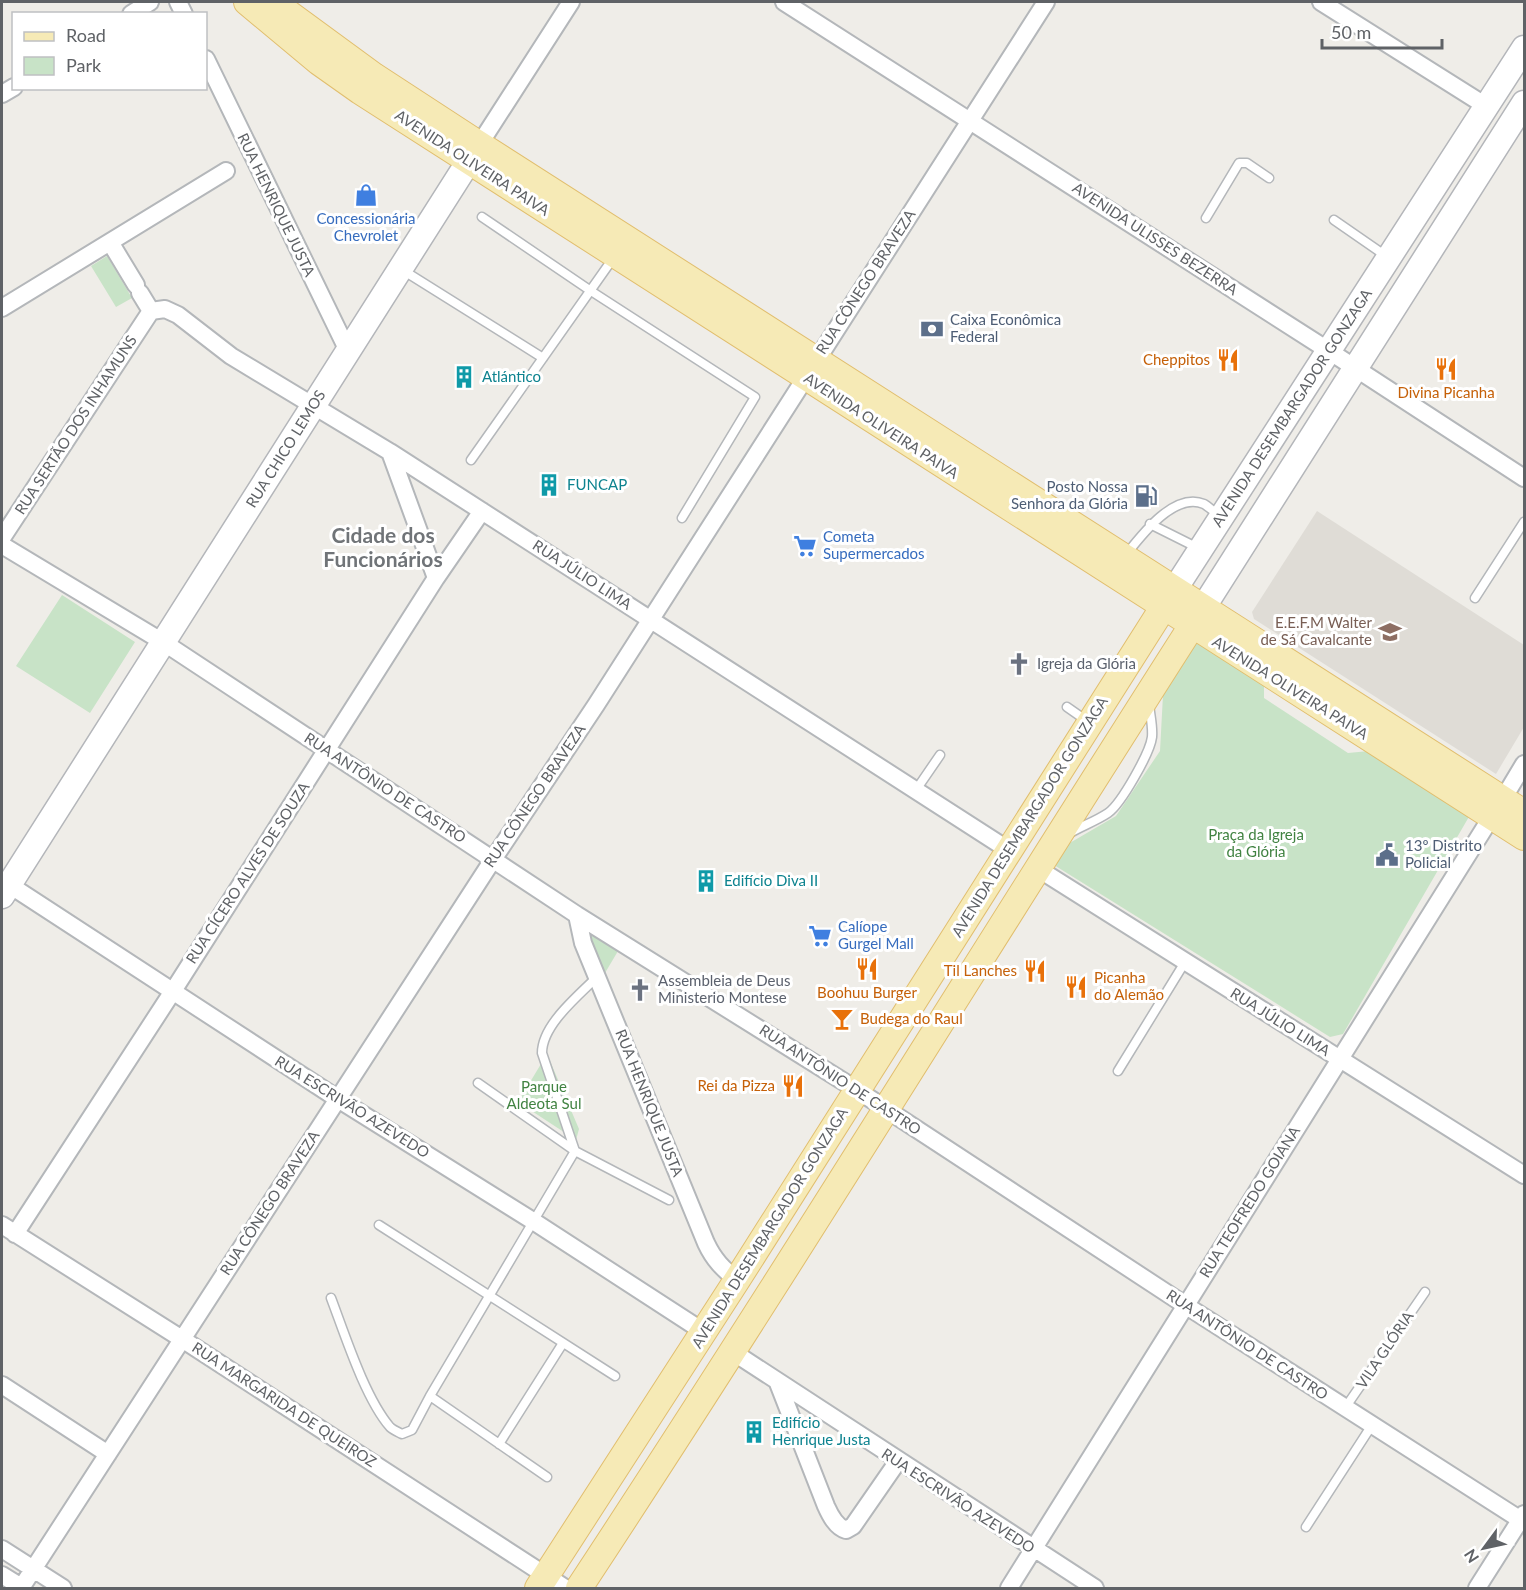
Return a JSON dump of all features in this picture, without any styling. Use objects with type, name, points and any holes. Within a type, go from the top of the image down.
[{"type":"main road","name":"AVENIDA OLIVEIRA PAIVA","points":[[247,2],[319,62],[474,153],[1497,808],[1524,837]]},
{"type":"main road","name":"AVENIDA OLIVEIRA PAIVA","points":[[273,2],[474,153],[615,254],[1125,556],[1170,598]]},
{"type":"main road","name":"AVENIDA DESEMBARGADOR GONZAGA","points":[[550,1584],[704,1332],[857,1090],[1524,48]]},
{"type":"main road","name":"AVENIDA DESEMBARGADOR GONZAGA","points":[[579,1588],[733,1352],[1054,841],[1356,369],[1517,128],[1524,103]]},
{"type":"main road","name":"RUA CHICO LEMOS","points":[[4,887],[474,153]]},
{"type":"main road","name":"AVENIDA OLIVEIRA PAIVA","points":[[1497,808],[1524,813]]},
{"type":"street","points":[[134,12],[150,2]]},
{"type":"street","name":"RUA CHICO LEMOS","points":[[474,153],[571,2]]},
{"type":"street","name":"AVENIDA ULISSES BEZERRA","points":[[784,2],[1524,478]]},
{"type":"street","name":"RUA CÔNEGO BRAVEZA","points":[[22,1588],[494,858],[596,705],[1046,2]]},
{"type":"street","points":[[1322,2],[1486,106]]},
{"type":"street","name":"RUA HENRIQUE JUSTA","points":[[207,61],[348,351]]},
{"type":"street","points":[[2,308],[226,171]]},
{"type":"street","points":[[110,242],[151,311]]},
{"type":"street","name":"RUA JÚLIO LIMA","points":[[151,311],[165,309],[178,315],[231,356],[390,452],[1010,851]]},
{"type":"street","name":"RUA SERTÃO DOS INHAMUNS","points":[[2,538],[151,311]]},
{"type":"street","points":[[390,452],[436,578]]},
{"type":"street","name":"RUA CÍCERO ALVES DE SOUZA","points":[[8,1230],[173,991],[436,578],[482,511]]},
{"type":"street","name":"RUA ANTÔNIO DE CASTRO","points":[[2,545],[163,642],[578,915],[857,1090],[1345,1408],[1523,1518]]},
{"type":"street","name":"RUA TEOFREDO GOIANA","points":[[1009,1588],[1524,764]]},
{"type":"street","name":"RUA JÚLIO LIMA","points":[[1037,868],[1524,1175]]},
{"type":"street","name":"RUA ESCRIVÃO AZEVEDO","points":[[4,887],[173,991],[338,1100],[533,1221],[704,1332]]},
{"type":"street","name":"RUA HENRIQUE JUSTA","points":[[578,915],[583,944],[712,1257],[737,1280]]},
{"type":"street","name":"RUA MARGARIDA DE QUEIROZ","points":[[8,1230],[182,1339],[550,1584]]},
{"type":"street","name":"RUA ESCRIVÃO AZEVEDO","points":[[733,1352],[1095,1588]]},
{"type":"street","points":[[778,1383],[826,1506],[843,1530],[853,1526],[897,1461]]},
{"type":"street","points":[[2,1385],[108,1454]]},
{"type":"street","points":[[1477,1588],[1523,1518]]},
{"type":"street","points":[[2,1549],[63,1588]]},
{"type":"street","points":[[2,1575],[22,1588]]},
{"type":"lane","points":[[1206,218],[1239,163],[1247,163],[1269,178]]},
{"type":"lane","points":[[482,217],[755,397],[682,518]]},
{"type":"lane","points":[[1334,220],[1389,258]]},
{"type":"lane","points":[[471,460],[615,254]]},
{"type":"lane","points":[[401,269],[543,358]]},
{"type":"lane","points":[[1125,556],[1150,524],[1175,507],[1186,504],[1203,504],[1222,517]]},
{"type":"lane","points":[[1474,598],[1524,522]]},
{"type":"lane","points":[[1150,524],[1201,550]]},
{"type":"lane","points":[[1067,707],[1090,723]]},
{"type":"lane","points":[[916,790],[940,755]]},
{"type":"lane","points":[[1118,1071],[1185,962]]},
{"type":"lane","points":[[331,1298],[360,1373],[377,1408],[392,1429],[402,1434],[412,1430],[575,1151],[542,1053],[542,1046],[559,1015],[597,977]]},
{"type":"lane","points":[[478,1083],[575,1151],[669,1200]]},
{"type":"lane","points":[[379,1225],[615,1376]]},
{"type":"lane","name":"VILA GLÓRIA","points":[[1345,1408],[1425,1292]]},
{"type":"lane","points":[[499,1444],[563,1343]]},
{"type":"lane","points":[[430,1396],[547,1477]]},
{"type":"lane","points":[[1306,1527],[1372,1425]]},
{"type":"shaded area","name":"E.E.F.M Walter de Sá Cavalcante","points":[[1317,511],[1524,645],[1524,727],[1496,774],[1254,619],[1252,612]]},
{"type":"green space","points":[[107,256],[132,298],[116,307],[91,266]]},
{"type":"green space","points":[[62,595],[135,642],[90,713],[16,666]]},
{"type":"green space","name":"Praça da Igreja da Glória","points":[[1201,642],[1264,683],[1264,698],[1348,753],[1369,751],[1470,815],[1343,1034],[1330,1037],[1054,865],[1068,844],[1116,816],[1160,751],[1163,695],[1195,643]]},
{"type":"green space","points":[[585,923],[621,946],[602,978]]},
{"type":"green space","name":"Parque Aldeota Sul","points":[[547,1054],[579,1129],[576,1140],[518,1102]]},
{"type":"place","name":"Concessionária Chevrolet","points":[[366,195]]},
{"type":"place","name":"Caixa Econômica Federal","points":[[932,329]]},
{"type":"place","name":"Cheppitos","points":[[1228,360]]},
{"type":"place","name":"Divina Picanha","points":[[1446,369]]},
{"type":"place","name":"Atlántico","points":[[464,377]]},
{"type":"place","name":"FUNCAP","points":[[549,485]]},
{"type":"place","name":"Posto Nossa Senhora da Glória","points":[[1146,496]]},
{"type":"place","name":"Cometa Supermercados","points":[[805,546]]},
{"type":"place","name":"E.E.F.M Walter de Sá Cavalcante","points":[[1390,632]]},
{"type":"place","name":"Igreja da Glória","points":[[1019,664]]},
{"type":"place","name":"13º Distrito Policial","points":[[1387,855]]},
{"type":"place","name":"Edifício Diva II","points":[[706,881]]},
{"type":"place","name":"Calíope Gurgel Mall","points":[[820,936]]},
{"type":"place","name":"Boohuu Burger","points":[[867,969]]},
{"type":"place","name":"Til Lanches","points":[[1035,971]]},
{"type":"place","name":"Picanha do Alemão","points":[[1076,987]]},
{"type":"place","name":"Assembleia de Deus Ministerio Montese","points":[[640,990]]},
{"type":"place","name":"Budega do Raul","points":[[842,1019]]},
{"type":"place","name":"Rei da Pizza","points":[[793,1086]]},
{"type":"place","name":"Edifício Henrique Justa","points":[[754,1432]]},
{"type":"district","name":"Cidade dos Funcionários","points":[[383,548]]}]
